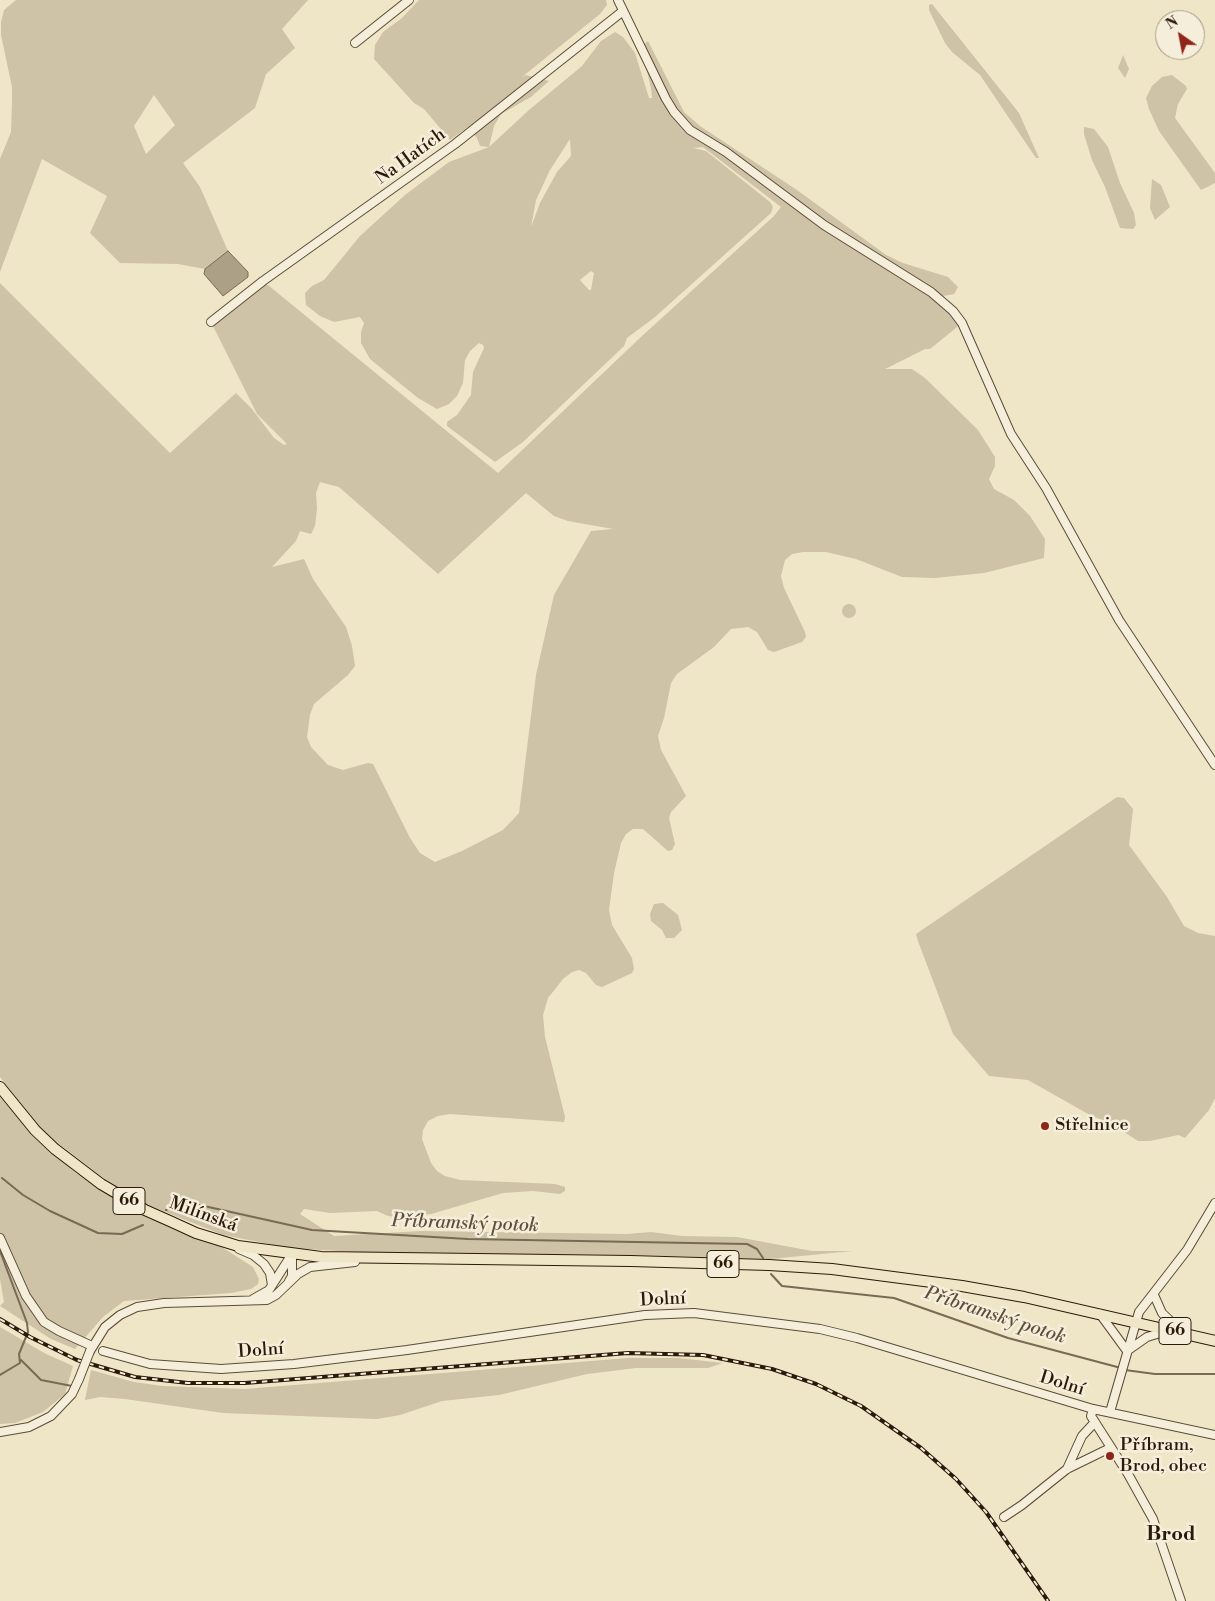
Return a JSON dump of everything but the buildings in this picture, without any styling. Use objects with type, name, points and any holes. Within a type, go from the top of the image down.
[{"type":"main road","name":"Milínská","points":[[0,1087],[35,1130],[55,1149],[102,1184],[145,1210],[196,1233],[221,1241],[292,1254]]},
{"type":"main road","name":"66","points":[[292,1254],[372,1258],[660,1262],[832,1270],[962,1286],[1135,1321],[1215,1340]]},
{"type":"street","points":[[355,43],[409,0]]},
{"type":"street","points":[[618,0],[666,99],[674,112],[690,130],[726,152],[784,198],[824,225],[931,292],[953,311],[967,332],[1003,419],[1046,488],[1097,582],[1215,765]]},
{"type":"street","name":"Na Hatích","points":[[211,322],[263,281],[455,144],[623,11]]},
{"type":"street","points":[[1110,1412],[1139,1312],[1191,1244],[1215,1203]]},
{"type":"street","points":[[0,1238],[33,1308],[44,1322],[91,1349]]},
{"type":"street","points":[[221,1241],[260,1259],[268,1268],[272,1285]]},
{"type":"street","points":[[244,1302],[260,1296],[272,1285],[292,1254]]},
{"type":"street","points":[[287,1285],[292,1276],[292,1254]]},
{"type":"street","points":[[0,1432],[29,1427],[51,1416],[72,1394],[91,1349],[105,1327],[120,1315],[137,1307],[164,1303],[266,1300],[287,1285],[298,1274],[310,1267],[372,1258]]},
{"type":"street","points":[[1154,1294],[1162,1313],[1182,1332]]},
{"type":"street","name":"Dolní","points":[[103,1351],[150,1364],[221,1369],[294,1364],[407,1350],[645,1315],[694,1313],[793,1325],[857,1338],[1093,1409],[1215,1435]]},
{"type":"street","points":[[1099,1314],[1127,1351]]},
{"type":"street","points":[[1127,1351],[1147,1337],[1170,1330]]},
{"type":"street","points":[[1093,1409],[1091,1416],[1153,1519],[1181,1601]]},
{"type":"street","points":[[1067,1469],[1082,1436],[1095,1422]]},
{"type":"street","points":[[1004,1517],[1067,1469],[1110,1448]]},
{"type":"shaded area","points":[[16,0],[308,0],[282,29],[295,48],[266,74],[255,108],[183,163],[200,187],[228,251],[205,269],[178,264],[120,263],[90,233],[107,196],[42,159],[0,272],[0,159],[11,132],[12,103],[12,87],[1,35],[1,22],[4,10]],"holes":[[[154,95],[175,125],[146,154],[134,126]]]},
{"type":"shaded area","points":[[419,0],[606,0],[607,5],[600,14],[522,77],[526,75],[549,81],[531,97],[501,114],[494,126],[489,147],[480,146],[477,138],[468,127],[450,140],[424,109],[414,103],[374,59],[375,45],[383,32],[402,18]]},
{"type":"shaded area","points":[[932,4],[1019,113],[1039,158],[1036,158],[980,75],[952,52],[945,43],[929,10],[929,5]]},
{"type":"shaded area","points":[[615,32],[623,37],[635,53],[649,98],[652,98],[641,47],[648,41],[684,112],[700,126],[797,190],[886,255],[903,263],[948,277],[958,287],[954,294],[938,297],[962,323],[930,349],[925,349],[885,369],[912,369],[925,378],[978,430],[995,457],[995,466],[989,479],[994,489],[1014,500],[1030,516],[1045,539],[1044,558],[984,573],[935,578],[902,577],[856,559],[826,552],[792,554],[785,560],[781,576],[784,588],[805,632],[806,637],[802,642],[774,652],[768,650],[757,632],[748,627],[731,629],[714,647],[677,674],[671,683],[664,718],[658,736],[661,750],[686,796],[671,812],[669,818],[675,844],[672,850],[668,851],[643,829],[633,829],[626,834],[621,843],[614,873],[609,910],[612,925],[632,958],[634,969],[632,973],[602,987],[596,985],[586,973],[579,970],[572,972],[563,979],[548,998],[543,1015],[545,1037],[565,1117],[564,1122],[450,1114],[438,1116],[428,1121],[423,1130],[422,1139],[431,1163],[437,1171],[445,1176],[460,1180],[555,1184],[565,1187],[565,1191],[560,1194],[533,1191],[503,1193],[431,1214],[396,1217],[377,1211],[330,1213],[304,1209],[300,1214],[334,1236],[421,1231],[627,1234],[651,1232],[682,1236],[737,1237],[812,1251],[853,1251],[770,1259],[631,1255],[372,1253],[290,1248],[223,1235],[148,1205],[105,1179],[59,1144],[39,1126],[0,1077],[0,283],[170,453],[236,393],[252,409],[274,438],[284,445],[287,444],[257,414],[211,322],[263,281],[498,473],[642,336],[774,216],[781,207],[703,147],[693,148],[706,151],[770,202],[773,207],[771,213],[655,317],[627,338],[624,346],[523,442],[495,462],[447,426],[447,422],[457,415],[471,395],[473,372],[484,348],[483,345],[479,343],[470,351],[465,360],[463,383],[457,396],[449,404],[437,409],[418,398],[370,359],[361,343],[361,332],[364,323],[360,317],[334,322],[320,316],[306,305],[305,293],[312,286],[324,280],[360,236],[405,195],[449,162],[489,147],[529,110],[582,66],[601,41]],"holes":[[[570,139],[571,156],[557,172],[540,203],[531,227],[536,200],[550,170]],[[591,271],[594,273],[591,290],[580,280]],[[320,482],[339,487],[438,574],[526,493],[554,516],[568,521],[613,529],[591,531],[554,595],[536,675],[519,813],[503,830],[462,851],[435,862],[420,853],[410,838],[373,764],[368,763],[343,770],[328,765],[311,747],[307,737],[310,715],[314,704],[348,675],[355,666],[352,646],[346,627],[313,579],[304,559],[272,567],[296,541],[300,531],[311,534],[315,526],[316,493]]]},
{"type":"shaded area","points":[[1123,55],[1129,69],[1125,78],[1118,68]]},
{"type":"shaded area","points":[[1172,75],[1186,86],[1187,89],[1178,104],[1175,118],[1215,173],[1215,183],[1201,190],[1159,131],[1146,98],[1152,86],[1162,77]]},
{"type":"shaded area","points":[[1084,127],[1094,129],[1108,147],[1120,183],[1134,213],[1136,225],[1133,229],[1120,228],[1105,187],[1092,160],[1084,134]]},
{"type":"shaded area","points":[[1152,179],[1161,185],[1170,207],[1155,220],[1150,208]]},
{"type":"shaded area","points":[[228,251],[248,272],[248,277],[223,296],[204,274],[205,269]]},
{"type":"shaded area","points":[[846,604],[852,604],[856,611],[852,618],[846,618],[842,614],[842,608]]},
{"type":"shaded area","points":[[1117,797],[1124,798],[1133,809],[1129,845],[1167,897],[1184,926],[1198,933],[1215,936],[1215,1098],[1209,1110],[1185,1138],[1178,1135],[1150,1141],[1138,1141],[1112,1124],[1090,1115],[1028,1080],[989,1076],[953,1034],[916,934]]},
{"type":"shaded area","points":[[663,903],[678,915],[682,930],[674,938],[666,938],[662,930],[651,921],[650,914],[654,904]]},
{"type":"shaded area","points":[[0,1097],[31,1134],[76,1173],[142,1215],[220,1246],[253,1267],[259,1279],[258,1284],[251,1289],[231,1293],[124,1301],[103,1317],[75,1349],[51,1339],[0,1306],[4,1302],[0,1279]]},
{"type":"shaded area","points":[[0,1327],[46,1354],[73,1366],[65,1394],[43,1412],[15,1423],[0,1424]]},
{"type":"shaded area","points":[[628,1358],[678,1358],[723,1363],[708,1368],[636,1368],[587,1374],[499,1395],[442,1401],[400,1415],[377,1419],[223,1413],[125,1399],[100,1397],[85,1400],[91,1370],[134,1382],[162,1386],[245,1389]]},
{"type":"waterway","name":"Příbramský potok","points":[[2,1178],[23,1195],[50,1211],[98,1233],[122,1234],[143,1225]]},
{"type":"waterway","name":"Příbramský potok","points":[[166,1210],[179,1203],[195,1204],[312,1230],[468,1239],[747,1244],[757,1249],[763,1258]]},
{"type":"waterway","points":[[0,1251],[27,1323],[28,1332],[19,1354],[20,1363],[0,1375]]},
{"type":"waterway","name":"Příbramský potok","points":[[771,1274],[782,1286],[894,1298],[1008,1338],[1121,1368]]},
{"type":"waterway","points":[[21,1360],[41,1380],[72,1386]]},
{"type":"waterway","name":"Příbramský potok","points":[[1125,1370],[1155,1374],[1215,1374]]},
{"type":"railway","points":[[0,1319],[30,1337],[77,1360],[135,1377],[188,1383],[245,1383],[628,1353],[703,1355],[772,1369],[816,1384],[861,1406],[921,1448],[956,1479],[986,1512],[1048,1601]]},
{"type":"place","name":"Střelnice","points":[[1045,1126]]},
{"type":"place","name":"Příbram, Brod, obec","points":[[1110,1456]]},
{"type":"district","name":"Brod","points":[[1171,1535]]}]
